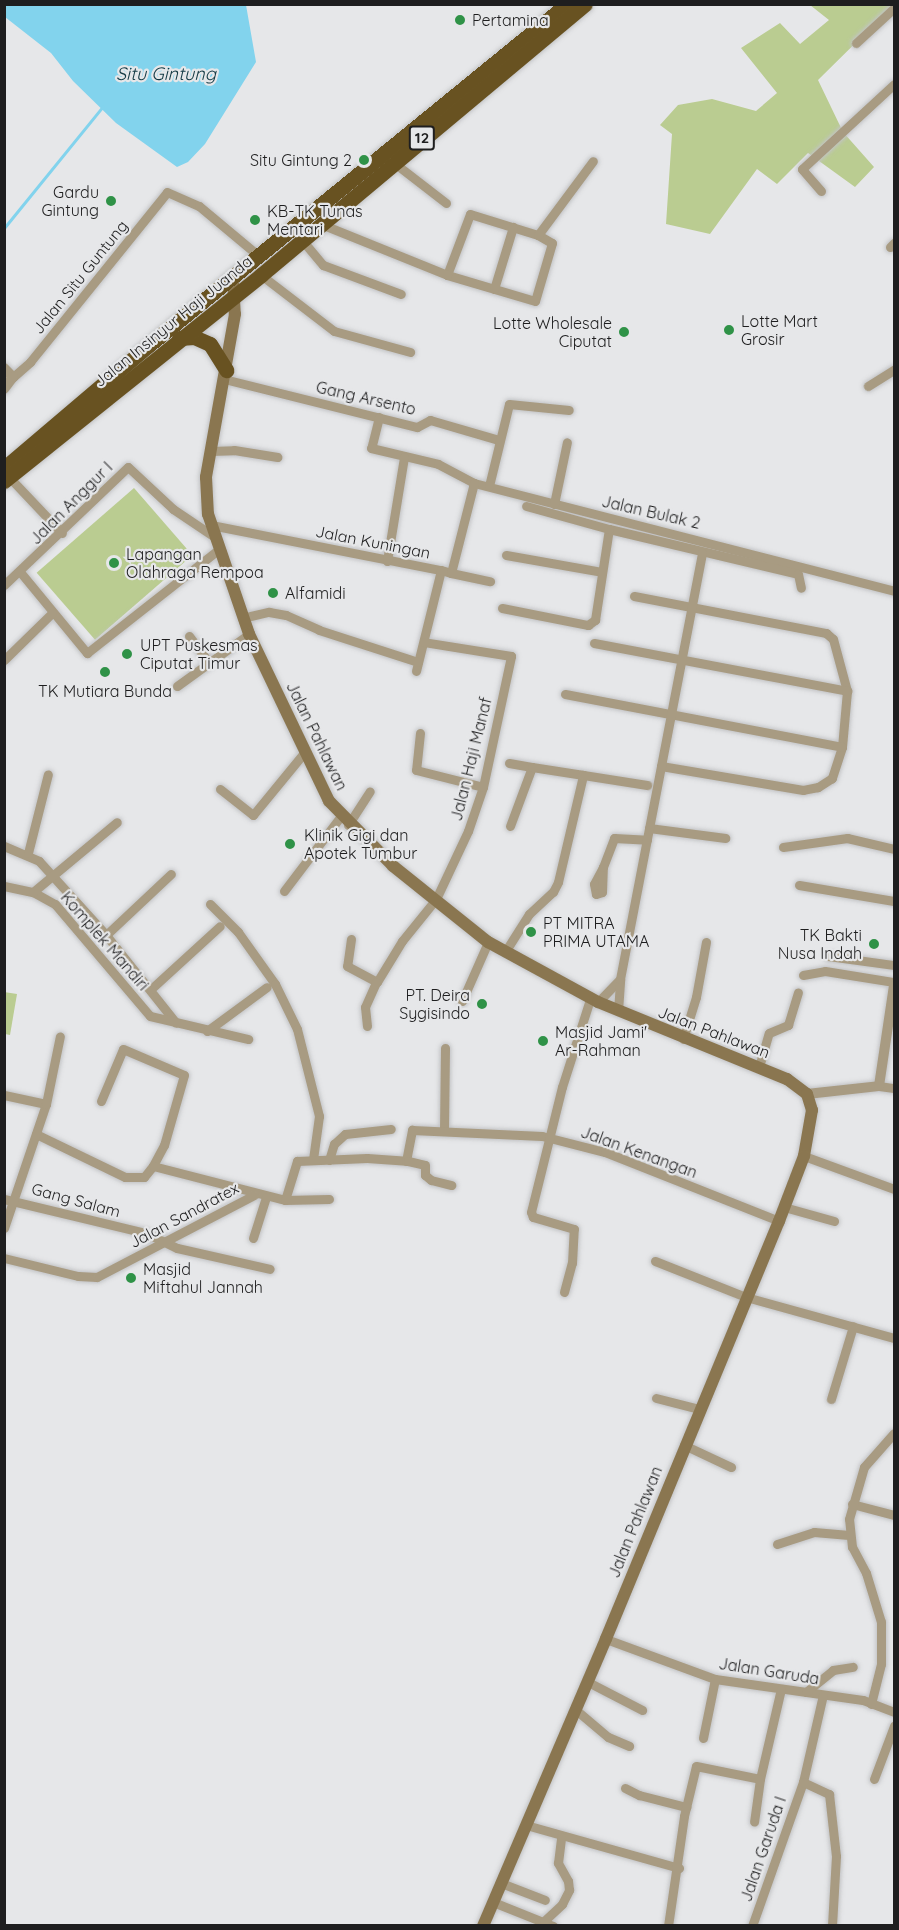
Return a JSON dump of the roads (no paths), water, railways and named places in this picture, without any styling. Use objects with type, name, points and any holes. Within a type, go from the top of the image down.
[{"type":"highway","name":"Jalan Insinyur Haji Juanda","points":[[6,475],[179,338],[235,287],[260,257],[567,4]]},
{"type":"highway","name":"Jalan Insinyur Haji Juanda","points":[[6,475],[150,344],[235,287],[261,275],[393,162],[585,4]]},
{"type":"highway","points":[[179,338],[194,338],[210,344],[225,375]]},
{"type":"main road","name":"Jalan Pahlawan","points":[[235,287],[225,375],[206,477],[212,530],[242,618],[322,790],[345,820],[488,942],[594,1000],[682,1039],[759,1067],[796,1084],[807,1094],[813,1119],[804,1156],[779,1221],[699,1408],[588,1682],[483,1926]]},
{"type":"street","points":[[856,43],[894,8]]},
{"type":"street","points":[[821,191],[801,169],[894,85]]},
{"type":"street","points":[[538,235],[592,161]]},
{"type":"street","points":[[393,162],[446,203]]},
{"type":"street","name":"Jalan Situ Guntung","points":[[13,377],[37,354],[168,192],[199,206],[260,257]]},
{"type":"street","points":[[321,225],[447,276],[494,288],[533,302],[536,300],[553,246],[538,235],[470,214],[447,276]]},
{"type":"street","points":[[494,288],[513,227]]},
{"type":"street","points":[[302,240],[322,265],[400,294]]},
{"type":"street","points":[[261,275],[334,331],[410,352]]},
{"type":"street","points":[[4,368],[13,377],[4,389]]},
{"type":"street","points":[[868,386],[894,369]]},
{"type":"street","name":"Gang Arsento","points":[[225,375],[417,427],[430,420],[499,440]]},
{"type":"street","points":[[489,486],[507,408],[512,402],[569,410]]},
{"type":"street","name":"Jalan Bulak 2","points":[[379,417],[371,448],[438,464],[474,483],[894,591]]},
{"type":"street","points":[[554,504],[567,442]]},
{"type":"street","points":[[210,451],[234,450],[277,457]]},
{"type":"street","points":[[387,561],[404,457]]},
{"type":"street","name":"Jalan Anggur I","points":[[4,585],[21,573],[129,467],[173,509],[212,530]]},
{"type":"street","points":[[6,475],[62,533]]},
{"type":"street","points":[[452,573],[474,483]]},
{"type":"street","points":[[526,506],[702,553],[798,574],[801,588]]},
{"type":"street","points":[[502,608],[591,625],[609,528]]},
{"type":"street","name":"Jalan Kuningan","points":[[212,530],[441,570],[417,667],[286,615],[269,612],[242,618]]},
{"type":"street","points":[[21,573],[84,652],[90,652],[218,550]]},
{"type":"street","points":[[618,1011],[620,979],[702,553]]},
{"type":"street","points":[[506,555],[602,572]]},
{"type":"street","points":[[441,570],[490,581]]},
{"type":"street","points":[[634,596],[830,635],[848,691],[842,747],[832,778],[803,790],[661,766]]},
{"type":"street","points":[[4,660],[52,613]]},
{"type":"street","points":[[177,686],[249,634]]},
{"type":"street","points":[[189,636],[209,663]]},
{"type":"street","name":"Jalan Haji Manaf","points":[[367,1026],[365,1007],[375,982],[436,899],[468,831],[483,787],[511,656],[424,642]]},
{"type":"street","points":[[594,643],[848,691]]},
{"type":"street","points":[[565,694],[842,747]]},
{"type":"street","points":[[420,733],[416,770],[483,787]]},
{"type":"street","points":[[220,789],[253,815],[304,753]]},
{"type":"street","points":[[509,763],[646,785]]},
{"type":"street","points":[[510,826],[532,767]]},
{"type":"street","points":[[28,853],[48,774]]},
{"type":"street","points":[[505,952],[529,914],[553,892],[558,882],[583,775]]},
{"type":"street","points":[[284,891],[370,791]]},
{"type":"street","name":"Komplek Mandiri","points":[[33,891],[53,877],[117,822]]},
{"type":"street","points":[[649,828],[724,838]]},
{"type":"street","points":[[603,867],[614,838],[647,840]]},
{"type":"street","points":[[783,847],[847,838],[894,849]]},
{"type":"street","name":"Komplek Mandiri","points":[[4,846],[28,853],[53,877],[106,935],[176,1023]]},
{"type":"street","name":"Komplek Mandiri","points":[[106,935],[171,874]]},
{"type":"street","points":[[800,885],[894,901]]},
{"type":"street","name":"Komplek Mandiri","points":[[4,886],[33,891],[62,911],[150,1016],[176,1023]]},
{"type":"street","points":[[210,904],[238,932],[274,984],[297,1029],[317,1099],[319,1116],[313,1159]]},
{"type":"street","name":"Komplek Mandiri","points":[[151,989],[220,926]]},
{"type":"street","points":[[351,939],[347,966],[375,982]]},
{"type":"street","points":[[462,1001],[488,942]]},
{"type":"street","points":[[682,1039],[696,997],[705,942]]},
{"type":"street","points":[[828,956],[894,965]]},
{"type":"street","points":[[803,975],[825,971],[894,984],[879,1086]]},
{"type":"street","points":[[564,1292],[572,1263],[574,1229],[531,1214],[549,1137],[594,1000],[620,979]]},
{"type":"street","points":[[207,1031],[267,987]]},
{"type":"street","points":[[759,1067],[770,1033],[788,1025],[798,993]]},
{"type":"street","points":[[176,1023],[248,1039]]},
{"type":"street","points":[[4,1228],[8,1199],[36,1134],[46,1104],[60,1036]]},
{"type":"street","points":[[444,1130],[445,1048]]},
{"type":"street","points":[[36,1134],[125,1177],[144,1177],[153,1166],[164,1145],[184,1075],[123,1049],[101,1101]]},
{"type":"street","points":[[807,1094],[879,1086],[894,1088]]},
{"type":"street","points":[[4,1095],[46,1104]]},
{"type":"street","points":[[329,1160],[334,1144],[346,1134],[391,1129]]},
{"type":"street","name":"Jalan Kenangan","points":[[408,1161],[411,1131],[444,1130],[549,1137],[605,1152],[779,1221]]},
{"type":"street","points":[[804,1156],[894,1189]]},
{"type":"street","points":[[285,1200],[294,1163],[313,1159],[408,1161],[425,1165],[425,1175],[431,1180],[451,1185]]},
{"type":"street","name":"Jalan Sandratex","points":[[153,1166],[254,1195]]},
{"type":"street","points":[[254,1195],[285,1200],[329,1199]]},
{"type":"street","name":"Jalan Sandratex","points":[[4,1258],[92,1278],[254,1195]]},
{"type":"street","points":[[253,1238],[266,1197]]},
{"type":"street","name":"Gang Salam","points":[[8,1199],[146,1233],[177,1248],[270,1269]]},
{"type":"street","points":[[784,1207],[834,1221]]},
{"type":"street","points":[[656,1261],[746,1297],[894,1338]]},
{"type":"street","points":[[831,1399],[853,1326]]},
{"type":"street","points":[[656,1398],[699,1408]]},
{"type":"street","points":[[872,1704],[881,1664],[881,1622],[849,1535],[852,1503],[864,1467],[894,1433]]},
{"type":"street","points":[[684,1445],[731,1467]]},
{"type":"street","points":[[852,1503],[894,1515]]},
{"type":"street","points":[[777,1544],[814,1532],[849,1535]]},
{"type":"street","name":"Jalan Garuda","points":[[606,1639],[715,1678],[872,1704],[894,1712]]},
{"type":"street","points":[[806,1692],[833,1670],[853,1667]]},
{"type":"street","points":[[703,1738],[715,1678]]},
{"type":"street","points":[[588,1682],[642,1710]]},
{"type":"street","points":[[754,1822],[760,1779],[781,1689]]},
{"type":"street","name":"Jalan Garuda I","points":[[752,1926],[803,1782],[824,1695]]},
{"type":"street","points":[[576,1710],[608,1737],[629,1746]]},
{"type":"street","points":[[874,1779],[894,1726]]},
{"type":"street","points":[[668,1926],[679,1868],[686,1807],[696,1766],[760,1779]]},
{"type":"street","name":"Jalan Garuda I","points":[[803,1782],[829,1794],[836,1856],[832,1926]]},
{"type":"street","points":[[625,1788],[639,1795],[686,1807]]},
{"type":"street","points":[[526,1825],[561,1837],[679,1868]]},
{"type":"street","points":[[493,1902],[548,1923],[569,1890],[568,1881],[558,1863],[561,1837]]},
{"type":"street","points":[[501,1883],[545,1900]]},
{"type":"water","name":"Situ Gintung","points":[[4,5],[246,5],[256,62],[205,144],[188,162],[177,167],[116,123],[73,81],[51,53],[5,17]]},
{"type":"waterway","points":[[4,228],[103,106]]},
{"type":"place","name":"Pertamina","points":[[460,20]]},
{"type":"place","name":"Situ Gintung 2","points":[[364,160]]},
{"type":"place","name":"Gardu Gintung","points":[[111,201]]},
{"type":"place","name":"KB-TK Tunas Mentari","points":[[255,220]]},
{"type":"place","name":"Lotte Mart Grosir","points":[[729,330]]},
{"type":"place","name":"Lotte Wholesale Ciputat","points":[[624,332]]},
{"type":"place","name":"Lapangan Olahraga Rempoa","points":[[114,563]]},
{"type":"place","name":"Alfamidi","points":[[273,593]]},
{"type":"place","name":"UPT Puskesmas Ciputat Timur","points":[[127,654]]},
{"type":"place","name":"TK Mutiara Bunda","points":[[105,672]]},
{"type":"place","name":"Klinik Gigi dan Apotek Tumbur","points":[[290,844]]},
{"type":"place","name":"PT MITRA PRIMA UTAMA","points":[[531,932]]},
{"type":"place","name":"TK Bakti Nusa Indah","points":[[874,944]]},
{"type":"place","name":"PT. Deira Sygisindo","points":[[482,1004]]},
{"type":"place","name":"Masjid Jami' Ar-Rahman","points":[[543,1041]]},
{"type":"place","name":"Masjid Miftahul Jannah","points":[[131,1278]]}]
